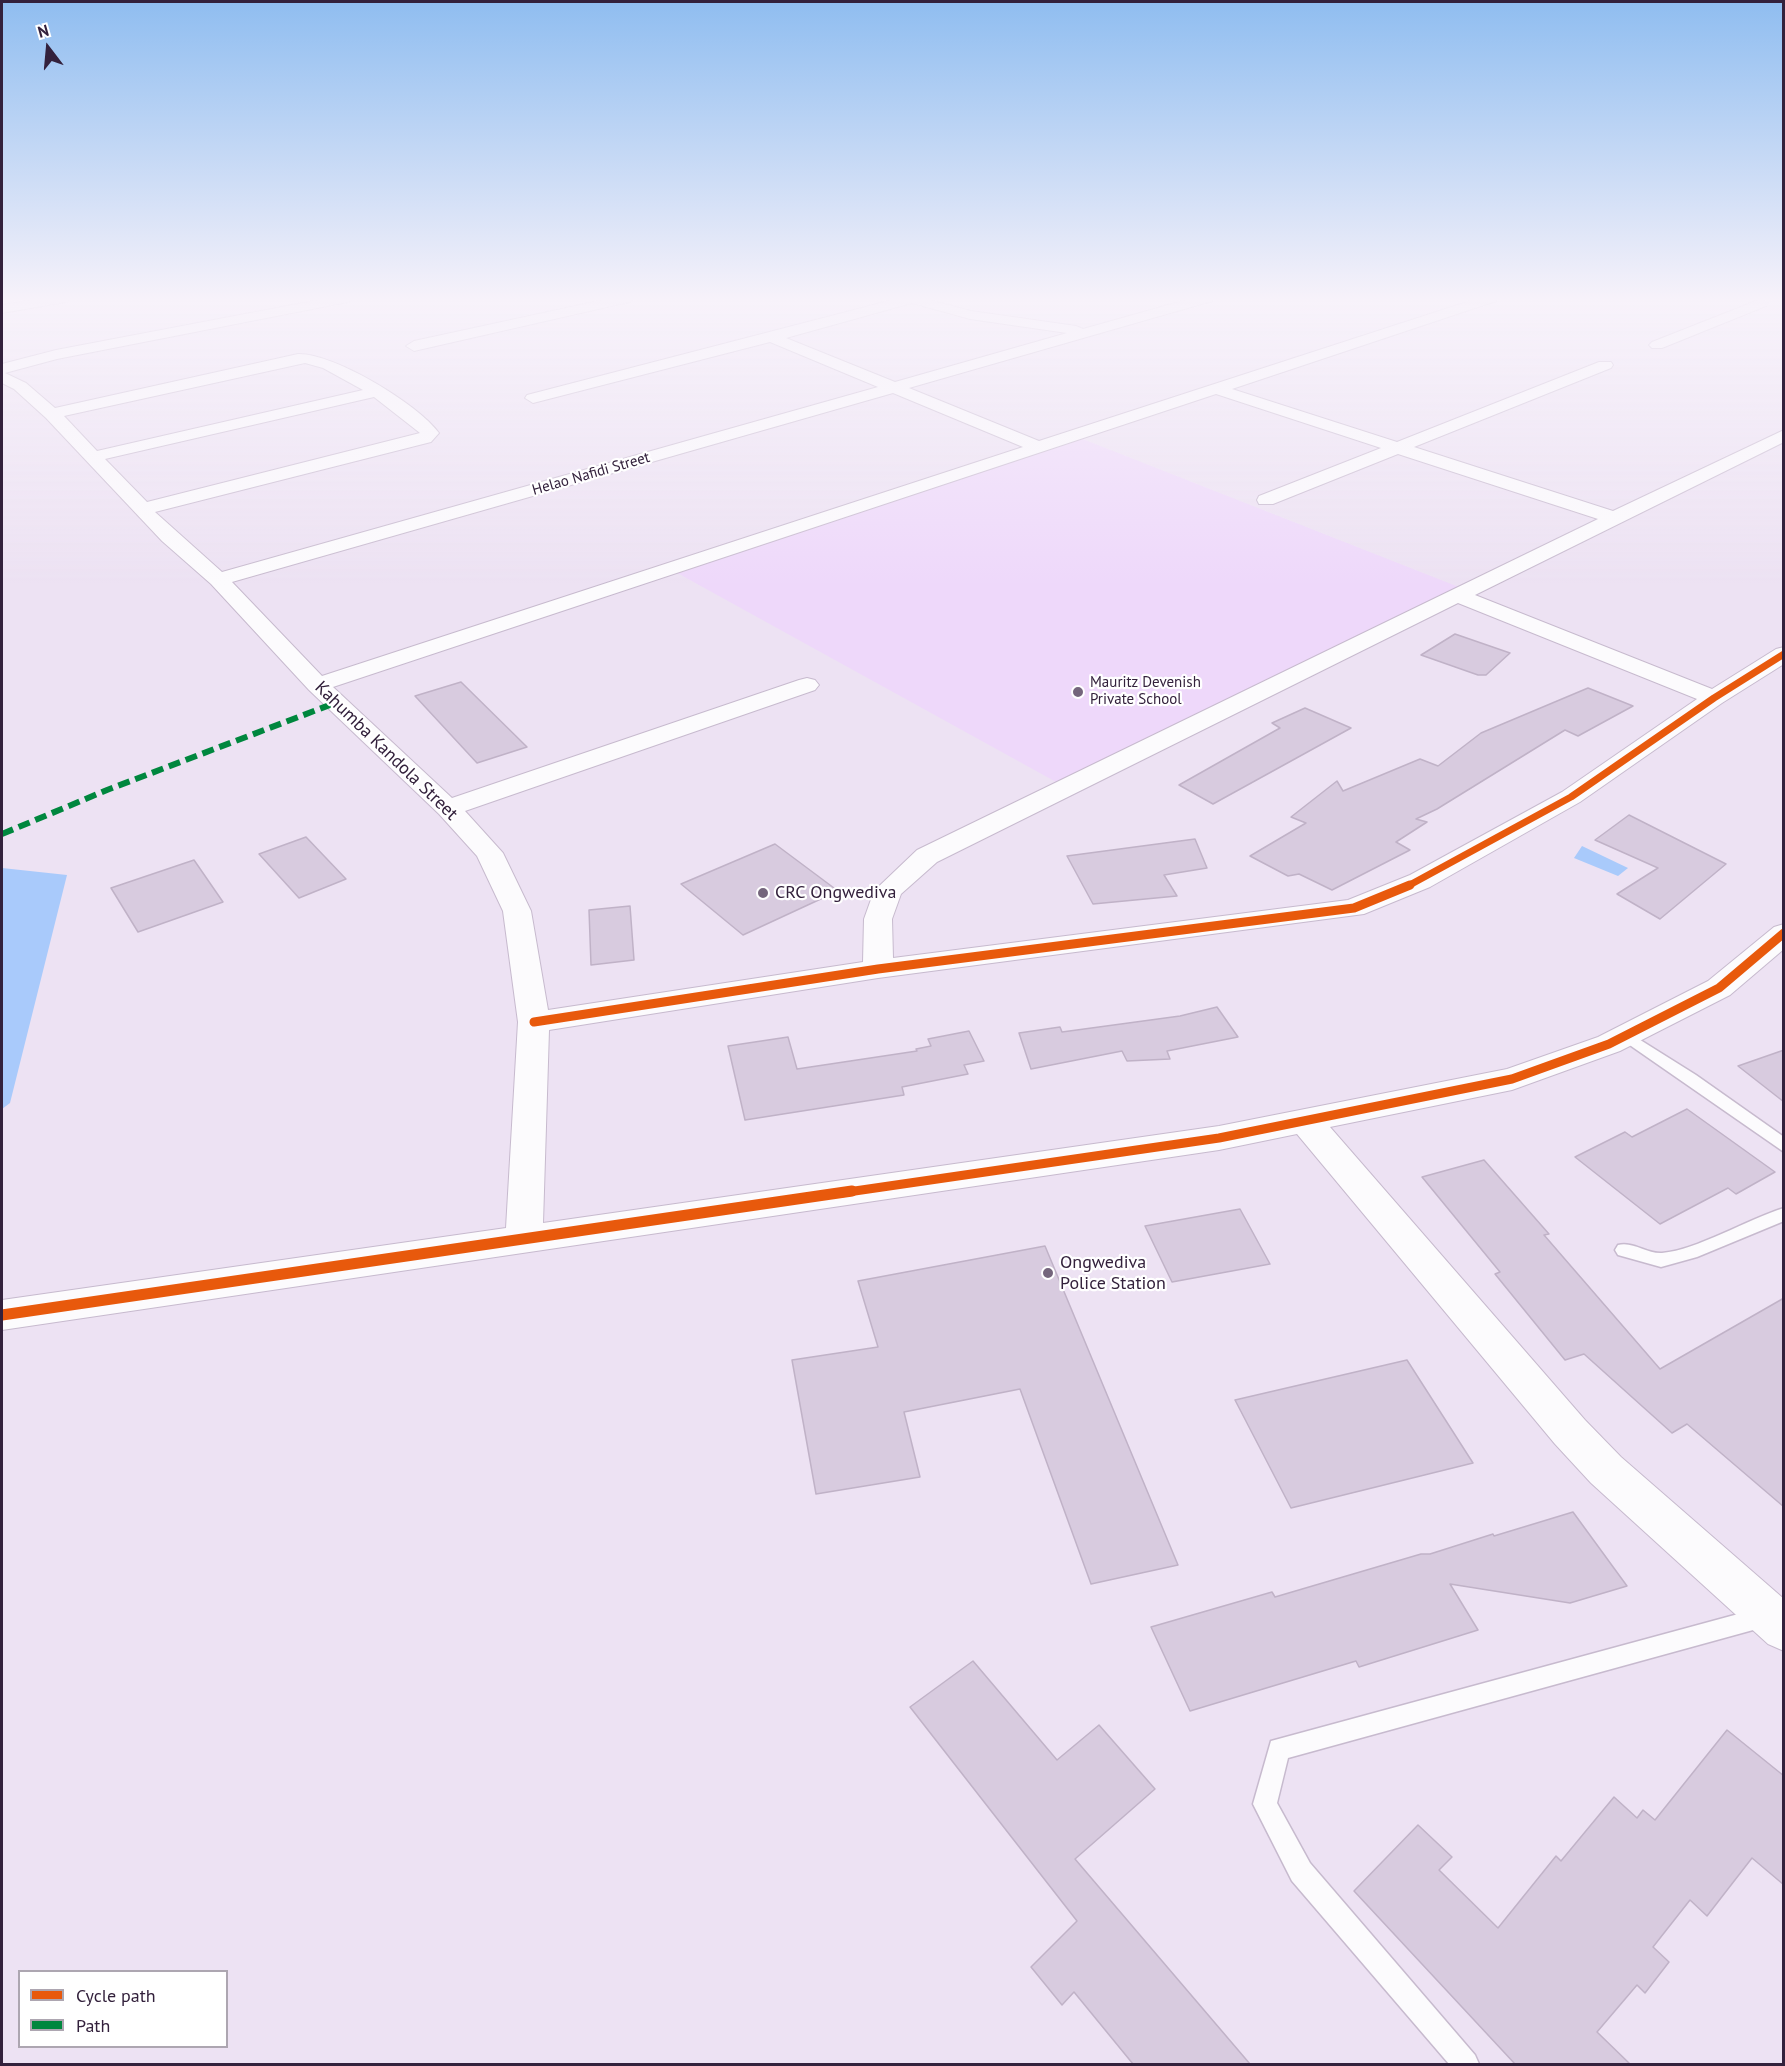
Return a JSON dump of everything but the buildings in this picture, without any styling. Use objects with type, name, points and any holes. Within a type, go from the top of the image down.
[{"type":"street","name":"Kahumba Kandola Street","points":[[30,394],[52,414],[143,509],[218,580],[317,685],[448,808],[489,853],[517,911],[534,1022],[524,1238]]},
{"type":"street","points":[[52,414],[140,394]]},
{"type":"street","points":[[92,457],[364,394]]},
{"type":"street","points":[[143,509],[425,438],[430,433],[378,394]]},
{"type":"street","points":[[533,398],[547,394]]},
{"type":"street","name":"Helao Nafidi Street","points":[[218,580],[869,394]]},
{"type":"street","points":[[908,394],[1041,448]]},
{"type":"street","points":[[317,685],[1201,394]]},
{"type":"street","points":[[1234,394],[1614,518]]},
{"type":"street","points":[[1266,500],[1531,394]]},
{"type":"street","points":[[878,969],[878,919],[888,891],[927,856],[1614,518],[1781,439]]},
{"type":"street","points":[[1458,596],[1714,698]]},
{"type":"street","points":[[534,1022],[878,969],[1354,908],[1420,881],[1571,796],[1714,698],[1784,654]]},
{"type":"street","points":[[448,808],[807,685]]},
{"type":"street","points":[[2,1315],[1219,1138],[1512,1079],[1610,1044],[1719,988],[1784,933]]},
{"type":"street","points":[[1306,1122],[1570,1432],[1606,1470],[1775,1623]]},
{"type":"lane","points":[[1626,1036],[1691,1079],[1784,1146]]},
{"type":"lane","points":[[1624,1250],[1661,1260],[1691,1252],[1784,1214]]},
{"type":"lane","points":[[1466,2064],[1301,1872],[1265,1804],[1279,1749],[1775,1623]]},
{"type":"shaded area","name":"Mauritz Devenish Private School","points":[[1075,436],[1469,591],[1067,788],[670,569]]},
{"type":"water","points":[[1582,846],[1628,868],[1618,876],[1574,858]]},
{"type":"water","points":[[2,868],[67,875],[10,1103],[2,1109]]},
{"type":"marked path","points":[[2,834],[107,790],[335,703]]},
{"type":"cycle path","points":[[534,1022],[878,969],[1354,908],[1420,881],[1571,797],[1714,698],[1784,654]]},
{"type":"cycle path","points":[[2,1315],[1219,1138],[1512,1079],[1609,1044],[1719,988],[1784,933]]},
{"type":"place","name":"Mauritz Devenish Private School","points":[[1078,692]]},
{"type":"place","name":"CRC Ongwediva","points":[[763,893]]},
{"type":"place","name":"Ongwediva Police Station","points":[[1048,1273]]}]
